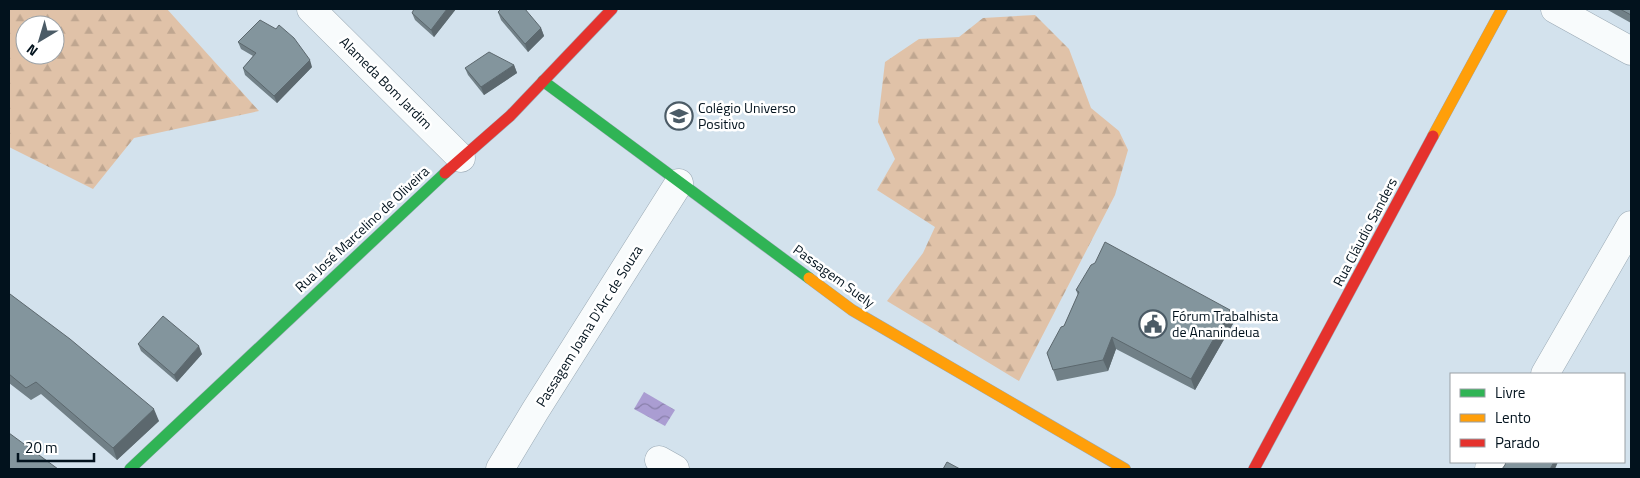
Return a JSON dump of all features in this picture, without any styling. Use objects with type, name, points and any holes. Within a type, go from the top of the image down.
[{"type":"street","name":"Alameda Bom Jardim","points":[[311,9],[461,158]]},
{"type":"street","name":"Rua José Marcelino de Oliveira","points":[[130,469],[461,158],[510,116],[612,9]]},
{"type":"street","name":"Rua Cláudio Sanders","points":[[1254,469],[1502,9]]},
{"type":"street","points":[[1555,9],[1631,51]]},
{"type":"street","name":"Passagem Suely","points":[[543,81],[852,310],[1125,469]]},
{"type":"street","name":"Passagem Joana D'Arc de Souza","points":[[500,469],[679,183]]},
{"type":"street","points":[[1546,373],[1631,225]]},
{"type":"green space","points":[[9,9],[167,9],[259,111],[134,138],[93,189],[9,147]]},
{"type":"green space","points":[[1035,15],[1069,49],[1091,108],[1119,131],[1128,150],[1115,195],[1019,381],[887,301],[923,253],[935,227],[877,190],[895,159],[878,122],[885,62],[919,39],[959,37],[983,18]]},
{"type":"water","points":[[644,392],[675,410],[665,426],[634,409]]},
{"type":"building","points":[[414,9],[447,9],[431,30],[412,13]]},
{"type":"building","points":[[501,9],[525,9],[541,28],[525,44],[498,12]]},
{"type":"building","points":[[1620,9],[1631,9],[1631,15]]},
{"type":"building","points":[[260,20],[276,29],[279,25],[294,38],[310,60],[274,96],[243,68],[256,53],[238,42]]},
{"type":"building","points":[[489,52],[514,65],[481,87],[465,68]]},
{"type":"building","name":"Fórum Trabalhista de Ananindeua","points":[[1105,242],[1230,310],[1191,379],[1112,337],[1103,360],[1053,370],[1047,353],[1061,327],[1064,326],[1079,292],[1076,290],[1091,265],[1095,263]]},
{"type":"building","points":[[10,294],[70,339],[154,409],[113,448],[36,382],[26,388],[9,374]]},
{"type":"building","points":[[163,316],[199,346],[174,375],[138,344]]},
{"type":"building","points":[[9,433],[58,469],[9,469]]},
{"type":"building","points":[[947,462],[960,469],[943,469]]},
{"type":"building","points":[[1506,463],[1553,463],[1550,469],[1502,469]]},
{"type":"traffic: fast","points":[[543,81],[809,278]]},
{"type":"traffic: fast","points":[[130,469],[445,173]]},
{"type":"traffic: slow","points":[[1433,136],[1502,9]]},
{"type":"traffic: slow","points":[[809,278],[852,310],[1125,469]]},
{"type":"traffic: jam","points":[[445,173],[510,116],[612,9]]},
{"type":"traffic: jam","points":[[1254,469],[1433,136]]},
{"type":"place","name":"Colégio Universo Positivo","points":[[679,116]]},
{"type":"place","name":"Fórum Trabalhista de Ananindeua","points":[[1153,324]]}]
